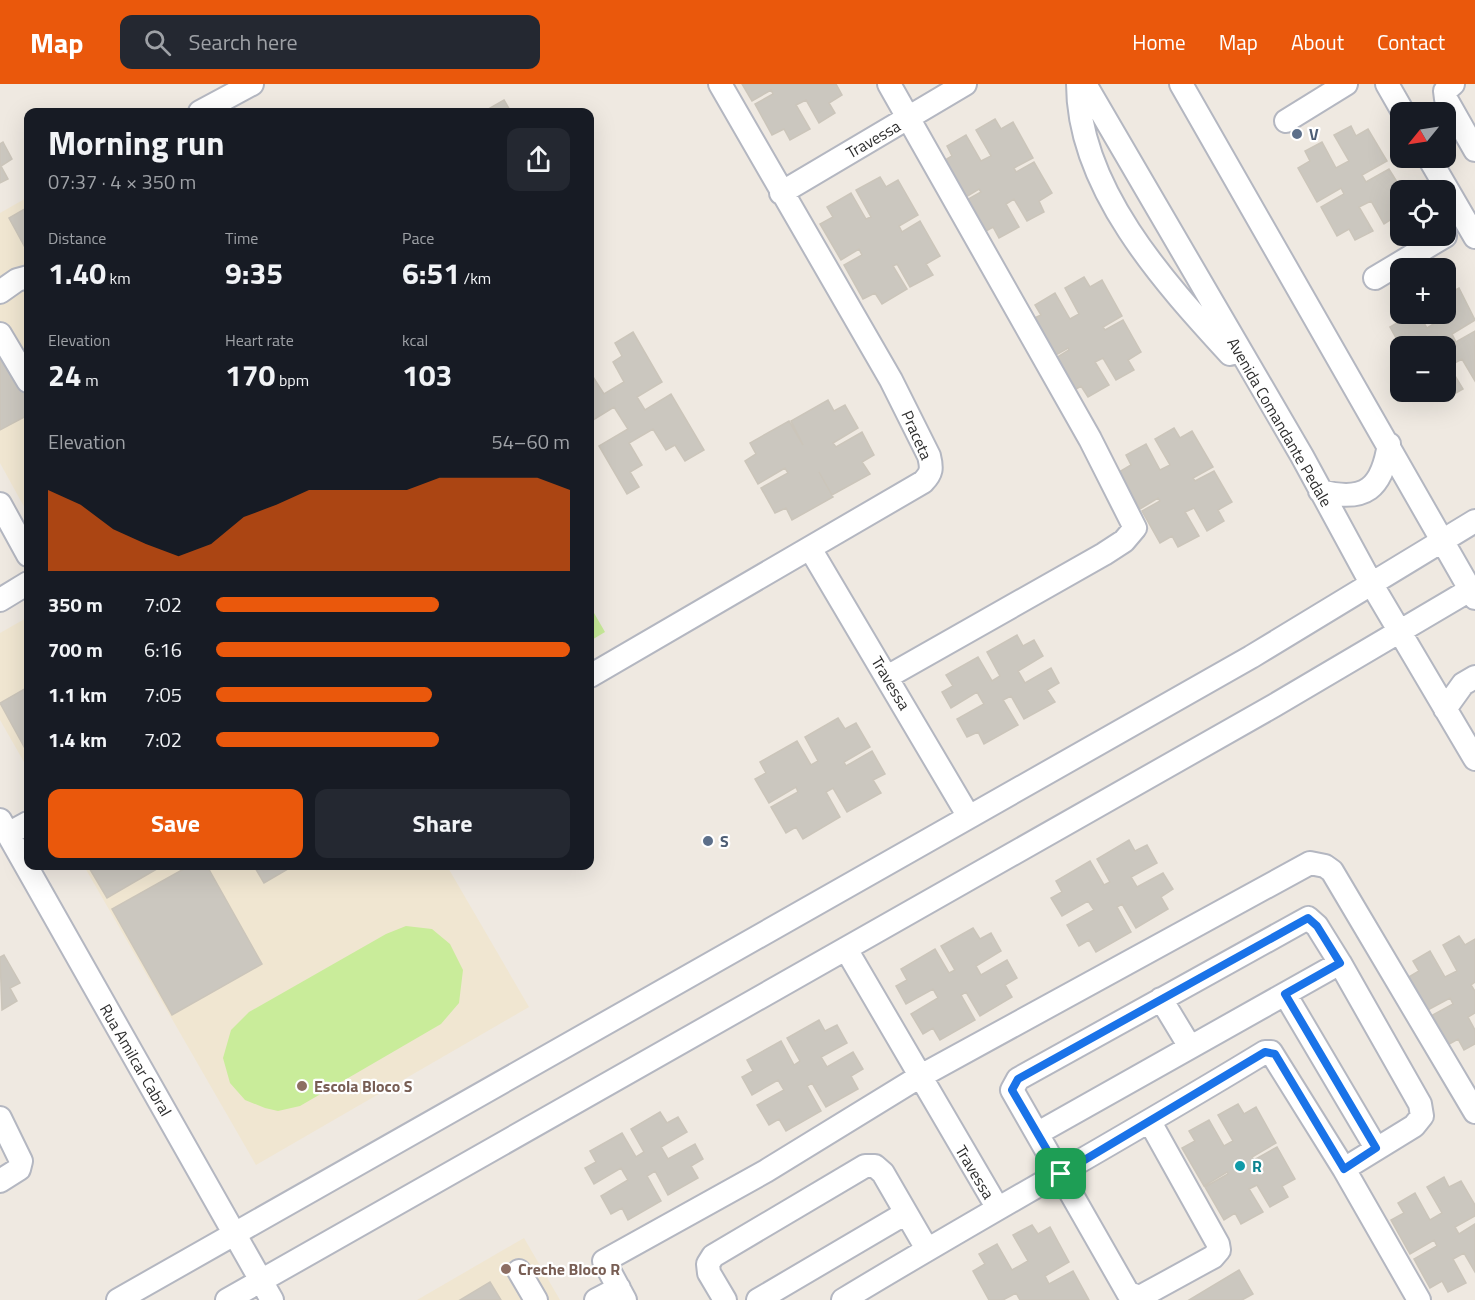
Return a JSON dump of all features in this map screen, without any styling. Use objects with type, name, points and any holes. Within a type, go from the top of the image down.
[{"type":"street","points":[[207,108],[252,84]]},
{"type":"street","name":"Praceta","points":[[594,674],[811,550],[923,482],[930,476],[932,468],[929,456],[891,380],[720,84]]},
{"type":"street","points":[[887,677],[1124,542],[1135,528],[1090,439],[889,84]]},
{"type":"street","name":"Travessa","points":[[781,193],[965,84]]},
{"type":"street","points":[[1078,84],[1078,102],[1088,148],[1119,214],[1159,273],[1258,385]]},
{"type":"street","name":"Avenida Comandante Pedale","points":[[1085,84],[1371,583],[1475,759]]},
{"type":"street","points":[[227,1300],[267,1290],[846,949],[1473,592],[1181,84]]},
{"type":"street","points":[[1286,121],[1346,84]]},
{"type":"street","points":[[1387,84],[1398,102]]},
{"type":"street","points":[[1453,84],[1445,91],[1446,99],[1475,150]]},
{"type":"street","points":[[1435,168],[1471,230],[1456,233]]},
{"type":"street","points":[[1376,278],[1427,246]]},
{"type":"street","points":[[0,292],[17,280],[24,278]]},
{"type":"street","points":[[0,334],[24,374]]},
{"type":"street","points":[[1320,491],[1350,495],[1372,487],[1383,472],[1389,444]]},
{"type":"street","points":[[0,504],[24,548]]},
{"type":"street","points":[[118,1300],[1251,657],[1475,521]]},
{"type":"street","name":"Travessa","points":[[811,550],[969,817]]},
{"type":"street","points":[[0,600],[24,585]]},
{"type":"street","points":[[1445,708],[1463,684],[1475,677]]},
{"type":"street","points":[[4,827],[24,824]]},
{"type":"street","name":"Rua Amilcar Cabral","points":[[4,827],[24,862]]},
{"type":"street","points":[[596,1300],[622,1294],[604,1261],[766,1171],[919,1077],[1310,863],[1325,866],[1332,871],[1475,1112]]},
{"type":"street","name":"Rua Amilcar Cabral","points":[[28,870],[267,1290]]},
{"type":"street","points":[[1150,1122],[1218,1244],[1219,1251],[1213,1257],[1140,1297],[1134,1297],[1128,1293],[1012,1090],[1018,1079],[1308,918],[1317,926],[1340,963],[1420,1104],[1422,1116],[1414,1126],[1344,1169]]},
{"type":"street","name":"Travessa","points":[[846,949],[997,1207]]},
{"type":"street","points":[[1038,1133],[1340,963]]},
{"type":"street","points":[[1285,994],[1376,1148]]},
{"type":"street","points":[[1161,999],[1190,1047]]},
{"type":"street","points":[[843,1300],[997,1207],[1061,1174],[1265,1052],[1271,1052],[1344,1169],[1419,1300]]},
{"type":"street","points":[[0,1118],[21,1161],[19,1169],[0,1182]]},
{"type":"street","points":[[724,1300],[709,1273],[708,1264],[713,1256],[865,1166],[875,1166],[883,1173],[927,1249]]},
{"type":"street","points":[[758,1300],[906,1213]]},
{"type":"street","points":[[519,1271],[536,1300]]},
{"type":"shaded area","points":[[24,199],[24,507],[0,463],[0,213]]},
{"type":"shaded area","points":[[24,619],[24,762],[0,720],[0,633]]},
{"type":"shaded area","name":"Escola Bloco S","points":[[86,870],[449,870],[529,1007],[256,1165]]},
{"type":"shaded area","name":"Creche Bloco R","points":[[524,1238],[560,1300],[417,1300]]},
{"type":"green space","points":[[594,613],[605,632],[594,639]]},
{"type":"green space","points":[[406,926],[432,929],[450,944],[463,970],[459,1003],[441,1024],[300,1106],[278,1111],[245,1100],[230,1083],[223,1058],[231,1030],[249,1012],[386,934]]},
{"type":"building","points":[[742,84],[836,84],[842,95],[829,103],[835,113],[819,123],[806,100],[796,105],[810,129],[790,140],[784,129],[772,135],[755,104],[773,94],[771,90],[752,101]]},
{"type":"building","points":[[504,100],[509,108],[490,108]]},
{"type":"building","points":[[995,119],[1001,129],[1013,122],[1033,158],[1014,168],[1016,172],[1034,162],[1052,193],[1039,201],[1044,212],[1027,221],[1014,199],[1006,204],[1019,227],[999,238],[993,227],[981,234],[963,202],[981,192],[979,189],[961,200],[940,163],[952,156],[947,146],[966,135],[981,161],[991,156],[976,130]]},
{"type":"building","points":[[1351,126],[1356,136],[1368,129],[1387,161],[1362,175],[1366,182],[1389,169],[1396,180],[1390,180],[1390,220],[1384,224],[1371,201],[1359,207],[1373,231],[1355,240],[1349,229],[1337,236],[1321,207],[1344,194],[1341,188],[1317,202],[1298,168],[1310,161],[1305,151],[1322,142],[1336,168],[1349,161],[1334,135]]},
{"type":"building","points":[[3,142],[12,159],[1,166],[8,179],[0,183],[0,144]]},
{"type":"building","points":[[880,177],[886,187],[898,180],[918,215],[899,226],[902,232],[920,221],[940,256],[926,264],[933,275],[910,287],[897,264],[893,266],[907,289],[882,304],[875,293],[863,299],[844,265],[862,255],[859,249],[841,260],[820,224],[833,217],[827,207],[851,193],[866,219],[871,217],[856,190]]},
{"type":"building","points":[[24,209],[24,246],[9,218]]},
{"type":"building","points":[[1084,277],[1090,287],[1102,280],[1122,316],[1103,327],[1105,330],[1123,320],[1141,352],[1128,360],[1134,370],[1116,380],[1103,358],[1095,362],[1109,385],[1088,397],[1081,386],[1070,393],[1051,361],[1069,350],[1068,348],[1049,359],[1028,321],[1041,315],[1035,305],[1055,293],[1070,319],[1079,314],[1065,288]]},
{"type":"building","points":[[1459,288],[1475,320],[1452,334],[1453,336],[1395,336],[1390,327],[1395,324],[1425,324],[1427,328],[1434,324],[1456,324],[1456,290]]},
{"type":"building","points":[[1475,331],[1475,381],[1462,359],[1456,362],[1456,342]]},
{"type":"building","points":[[633,332],[662,382],[637,397],[645,410],[671,394],[704,450],[685,461],[675,445],[666,450],[653,429],[629,443],[642,465],[630,472],[639,487],[627,494],[599,446],[628,429],[614,407],[594,420],[594,378],[604,394],[624,382],[613,362],[622,356],[615,343]]},
{"type":"building","points":[[0,346],[24,391],[24,417],[0,430]]},
{"type":"building","points":[[1456,378],[1463,389],[1456,393]]},
{"type":"building","points":[[828,400],[834,411],[845,405],[858,428],[833,443],[836,447],[862,432],[874,455],[862,462],[870,474],[832,495],[819,472],[833,497],[792,520],[786,508],[775,513],[761,488],[788,473],[785,468],[758,484],[745,461],[756,454],[750,443],[789,421],[803,445],[791,421]]},
{"type":"building","points":[[1174,428],[1180,438],[1192,431],[1213,467],[1193,478],[1195,481],[1214,471],[1232,502],[1218,510],[1224,521],[1207,531],[1194,508],[1185,512],[1199,536],[1178,547],[1172,536],[1160,543],[1142,511],[1160,501],[1158,498],[1140,509],[1119,472],[1131,465],[1126,455],[1146,444],[1160,470],[1170,465],[1155,439]]},
{"type":"building","points":[[1017,635],[1023,646],[1034,640],[1043,656],[1018,671],[1025,683],[1051,668],[1059,683],[1047,690],[1055,702],[1024,719],[1011,696],[1003,700],[1018,725],[984,744],[978,732],[967,737],[957,719],[984,704],[977,692],[951,708],[942,692],[953,686],[946,675],[978,657],[992,681],[1000,676],[987,652]]},
{"type":"building","points":[[24,689],[24,747],[0,703]]},
{"type":"building","points":[[838,718],[845,729],[856,723],[870,747],[844,762],[846,766],[872,751],[885,774],[873,780],[881,793],[847,812],[833,788],[826,792],[840,817],[803,839],[796,827],[786,833],[771,807],[798,792],[796,787],[769,803],[755,779],[766,773],[760,762],[797,741],[811,765],[818,761],[805,737]]},
{"type":"building","points":[[1129,840],[1135,851],[1147,845],[1157,863],[1131,877],[1137,887],[1163,873],[1173,889],[1161,897],[1168,909],[1136,928],[1122,904],[1117,907],[1131,932],[1096,952],[1089,940],[1079,946],[1067,925],[1094,910],[1088,901],[1062,916],[1051,898],[1062,892],[1056,881],[1090,861],[1104,885],[1110,882],[1097,859]]},
{"type":"building","points":[[90,870],[155,870],[107,898]]},
{"type":"building","points":[[182,870],[209,870],[262,964],[172,1015],[112,909]]},
{"type":"building","points":[[256,870],[286,870],[264,883]]},
{"type":"building","points":[[973,928],[980,939],[991,933],[1001,951],[976,966],[981,975],[1007,960],[1017,978],[1005,985],[1012,997],[980,1016],[966,992],[961,995],[975,1020],[940,1040],[933,1028],[923,1034],[911,1014],[938,998],[933,989],[906,1004],[896,986],[907,980],[901,969],[935,949],[949,973],[955,970],[941,946]]},
{"type":"building","points":[[1459,936],[1465,945],[1475,939],[1475,982],[1471,985],[1475,991],[1475,1013],[1468,1017],[1475,1030],[1475,1044],[1464,1050],[1458,1039],[1446,1046],[1429,1017],[1453,1004],[1450,998],[1426,1011],[1407,978],[1419,971],[1413,961],[1430,951],[1445,977],[1457,971],[1443,945]]},
{"type":"building","points":[[4,955],[20,983],[10,988],[17,1001],[2,1010],[0,957]]},
{"type":"building","points":[[819,1020],[825,1031],[837,1025],[847,1043],[821,1057],[827,1067],[853,1052],[863,1069],[851,1076],[858,1089],[826,1107],[812,1083],[807,1086],[821,1111],[786,1131],[779,1119],[769,1125],[757,1105],[784,1090],[778,1080],[752,1095],[742,1077],[753,1071],[747,1060],[781,1041],[794,1065],[800,1061],[787,1038]]},
{"type":"building","name":"R","points":[[1238,1104],[1244,1114],[1256,1107],[1276,1143],[1252,1157],[1254,1160],[1277,1147],[1295,1179],[1282,1186],[1288,1197],[1270,1207],[1257,1185],[1249,1189],[1263,1212],[1241,1224],[1235,1213],[1224,1220],[1205,1187],[1228,1174],[1227,1172],[1204,1186],[1182,1148],[1195,1141],[1189,1131],[1209,1120],[1224,1146],[1233,1141],[1218,1115]]},
{"type":"building","points":[[660,1112],[667,1123],[678,1117],[687,1132],[661,1147],[668,1159],[695,1144],[703,1159],[691,1166],[698,1178],[668,1195],[655,1171],[647,1176],[661,1201],[628,1220],[622,1208],[611,1214],[601,1196],[628,1180],[621,1168],[594,1184],[585,1168],[596,1162],[590,1151],[622,1133],[636,1157],[644,1152],[631,1129]]},
{"type":"building","points":[[1444,1177],[1449,1187],[1461,1181],[1475,1205],[1475,1216],[1455,1227],[1459,1234],[1475,1224],[1475,1272],[1464,1253],[1453,1259],[1466,1283],[1448,1292],[1442,1281],[1430,1288],[1414,1259],[1437,1246],[1434,1240],[1410,1254],[1391,1220],[1404,1213],[1398,1203],[1415,1193],[1430,1220],[1442,1213],[1427,1187]]},
{"type":"building","points":[[1032,1225],[1038,1234],[1050,1227],[1069,1262],[1045,1276],[1049,1284],[1073,1271],[1089,1300],[1020,1300],[1016,1293],[1003,1300],[989,1300],[973,1271],[985,1264],[979,1254],[997,1244],[1012,1270],[1028,1261],[1013,1235]]},
{"type":"building","points":[[1239,1270],[1253,1294],[1242,1300],[1189,1300]]},
{"type":"building","points":[[490,1282],[501,1300],[460,1300]]},
{"type":"place","name":"V","points":[[1297,134]]},
{"type":"place","name":"S","points":[[708,841]]},
{"type":"place","name":"Escola Bloco S","points":[[302,1086]]},
{"type":"place","name":"R","points":[[1240,1166]]},
{"type":"place","name":"Creche Bloco R","points":[[506,1269]]},
{"type":"route","points":[[1308,918],[1317,926],[1340,963],[1285,994],[1376,1148],[1344,1169],[1275,1054],[1265,1052],[1061,1174],[1012,1090],[1018,1079],[1298,921],[1308,918]]}]
